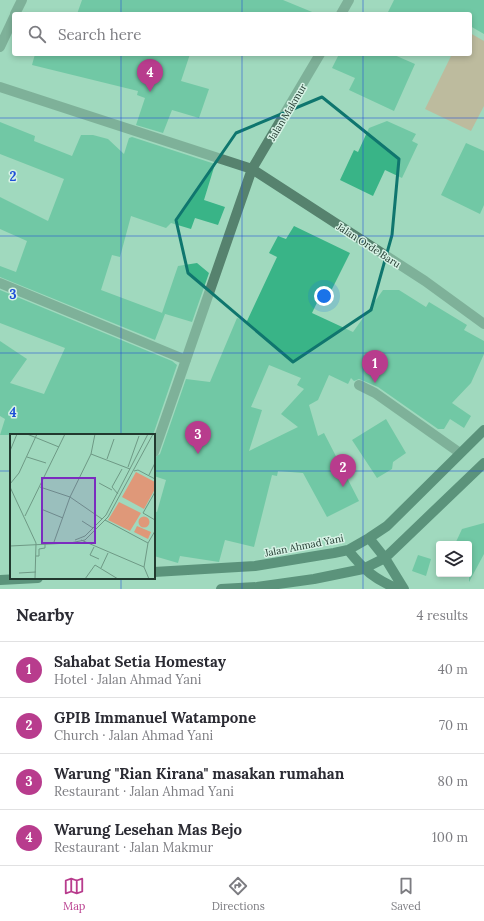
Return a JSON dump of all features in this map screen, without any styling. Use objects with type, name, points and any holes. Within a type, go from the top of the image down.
[{"type":"main road","name":"Jalan Ahmad Yani","points":[[155,572],[255,566],[299,560],[348,550],[387,526],[484,430]]},
{"type":"main road","points":[[221,589],[258,587],[314,579],[363,569],[385,558],[484,463]]},
{"type":"main road","points":[[369,538],[385,558],[404,589]]},
{"type":"main road","points":[[348,550],[363,569],[385,583],[398,589]]},
{"type":"main road","points":[[0,580],[19,579]]},
{"type":"street","points":[[16,12],[22,0]]},
{"type":"street","points":[[342,12],[349,0]]},
{"type":"street","points":[[0,47],[12,21]]},
{"type":"street","name":"Jalan Makmur","points":[[155,449],[252,169],[319,56]]},
{"type":"street","name":"Jalan Orde Baru","points":[[0,87],[252,169],[425,281],[484,324]]},
{"type":"street","points":[[0,283],[186,360]]},
{"type":"street","points":[[359,385],[375,393],[460,453]]},
{"type":"highlighted area","points":[[322,97],[399,159],[392,235],[371,310],[293,362],[188,273],[176,220],[236,133]]},
{"type":"shaded area","points":[[472,34],[484,41],[484,106],[471,131],[425,109],[451,56],[472,56]]},
{"type":"building","points":[[82,0],[283,0],[312,12],[78,12]]},
{"type":"building","points":[[394,0],[484,0],[484,34],[472,27],[472,12],[388,12]]},
{"type":"building","points":[[34,56],[189,56],[181,81],[209,89],[199,118],[172,110],[163,133],[136,125],[145,98],[137,95],[138,91],[32,65]]},
{"type":"building","points":[[338,56],[397,56],[415,64],[394,111],[349,90],[355,78],[332,68]]},
{"type":"building","points":[[387,121],[416,134],[412,141],[418,144],[402,178],[385,170],[373,196],[340,180],[354,150],[358,152],[369,128]]},
{"type":"building","points":[[0,122],[35,136],[34,141],[72,156],[81,135],[93,135],[108,139],[124,154],[129,138],[132,137],[215,164],[204,200],[225,207],[218,225],[195,218],[191,229],[171,223],[166,228],[131,216],[120,257],[112,255],[101,290],[165,314],[155,340],[0,277],[0,266],[16,272],[27,241],[0,229],[0,197],[48,221],[64,179],[0,154]]},
{"type":"building","points":[[466,143],[484,151],[484,205],[480,214],[441,195]]},
{"type":"building","points":[[294,226],[350,253],[331,291],[324,288],[312,313],[353,332],[383,290],[399,290],[426,307],[429,302],[467,325],[464,330],[484,341],[484,354],[471,383],[452,403],[471,416],[464,428],[450,419],[444,429],[438,429],[378,387],[359,379],[354,381],[351,378],[348,384],[329,375],[318,400],[309,405],[318,436],[324,433],[359,501],[327,517],[303,473],[278,471],[277,476],[272,475],[254,547],[225,540],[219,562],[180,556],[178,563],[155,556],[155,511],[157,512],[166,480],[155,476],[155,457],[160,454],[186,379],[210,382],[237,318],[247,321],[277,257],[269,253],[278,236],[286,239]],"holes":[[[269,365],[301,378],[297,385],[304,389],[281,414],[298,427],[249,451],[262,410],[251,407]]]},
{"type":"building","points":[[197,263],[209,273],[192,322],[162,313],[178,266]]},
{"type":"building","points":[[0,290],[172,361],[177,365],[153,434],[0,435],[5,419],[0,416],[0,341],[27,359],[10,383],[44,394],[65,348],[0,323]]},
{"type":"building","points":[[386,419],[406,453],[393,462],[392,469],[377,478],[352,440]]},
{"type":"building","points":[[484,523],[484,554],[472,576],[472,541],[456,541],[462,529]]},
{"type":"building","points":[[418,555],[431,559],[426,576],[412,571]]},
{"type":"place","name":"Warung Lesehan Mas Bejo","points":[[150,92]]},
{"type":"place","name":"Sahabat Setia Homestay","points":[[375,383]]},
{"type":"place","name":"Warung \"Rian Kirana\" masakan rumahan","points":[[198,454]]},
{"type":"place","name":"GPIB Immanuel Watampone","points":[[343,487]]}]
